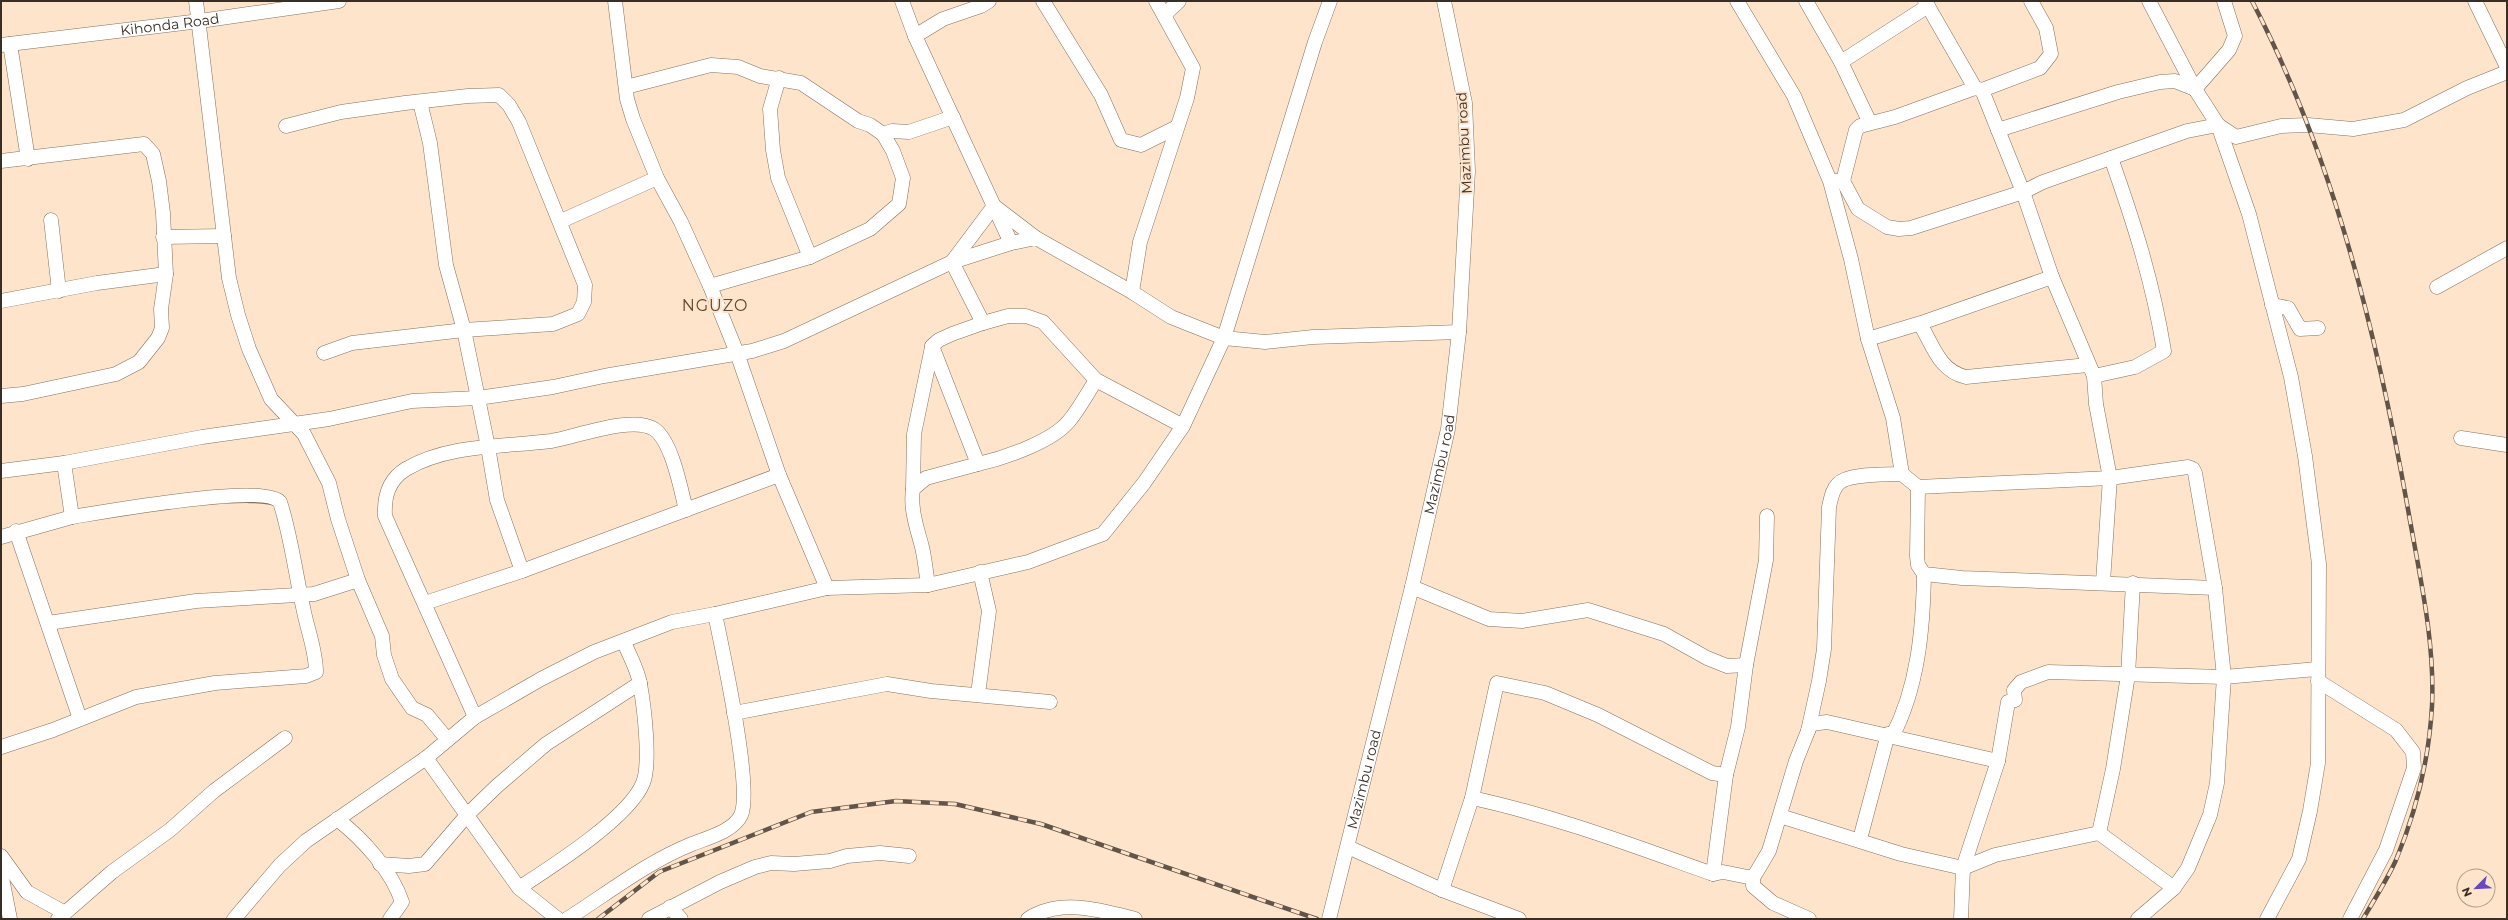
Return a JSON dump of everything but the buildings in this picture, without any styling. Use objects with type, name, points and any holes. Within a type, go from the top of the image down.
[{"type":"street","points":[[196,1],[200,21],[229,278],[238,315],[271,399],[304,434],[329,483],[338,519],[358,580],[382,636],[384,656],[392,679],[412,708],[427,714],[447,739]]},
{"type":"street","name":"Kihonda Road","points":[[6,44],[200,21],[287,5],[339,1]]},
{"type":"street","points":[[615,1],[626,87],[633,119],[657,178],[681,222],[710,286],[737,353],[778,475],[827,588]]},
{"type":"street","points":[[902,1],[916,36],[1011,243]]},
{"type":"street","points":[[916,36],[943,18],[981,6],[989,1]]},
{"type":"street","points":[[1043,1],[1101,95],[1121,140],[1141,145],[1177,127]]},
{"type":"street","points":[[1132,292],[1140,242],[1187,98],[1193,68],[1165,14],[1156,1]]},
{"type":"street","points":[[1165,14],[1179,1]]},
{"type":"street","points":[[234,919],[280,866],[306,841],[426,758],[447,739],[476,717],[541,679],[594,652],[624,642],[672,622],[715,614],[827,588],[928,585],[1028,562],[1103,534],[1144,483],[1183,426],[1224,338],[1315,42],[1330,1]]},
{"type":"street","name":"Mazimbu road","points":[[1329,919],[1412,587],[1448,429],[1459,332],[1468,164],[1465,103],[1444,1]]},
{"type":"street","points":[[1737,1],[1794,96],[1836,181],[1858,209],[1887,227],[1911,228],[2023,192],[2187,131],[2218,125],[2236,137],[2281,126],[2308,125],[2360,128],[2404,120],[2467,88],[2507,72]]},
{"type":"street","points":[[1806,1],[1841,62],[1870,123]]},
{"type":"street","points":[[2031,1],[2046,28],[2051,54],[2040,68],[1895,117],[1860,126],[1856,130],[1836,181],[1837,206],[1868,339],[1893,418],[1902,474],[1918,487],[2110,478],[2180,466],[2193,469],[2215,588],[2224,677],[2217,783],[2211,809],[2188,868],[2174,888],[2138,919]]},
{"type":"street","points":[[2149,1],[2195,89],[2218,125],[2249,214],[2291,377],[2305,456],[2319,564],[2318,763],[2310,811],[2299,859],[2267,919]]},
{"type":"street","points":[[2195,89],[2229,50],[2235,36],[2224,1]]},
{"type":"street","points":[[2475,1],[2507,67]]},
{"type":"street","points":[[1841,62],[1926,4],[1979,89],[1998,130],[2023,192],[2052,277],[2091,370],[2110,478],[2104,582]]},
{"type":"street","points":[[6,44],[28,159]]},
{"type":"street","points":[[626,87],[710,65],[738,67],[760,76],[779,78],[801,83],[858,121],[870,125],[883,134],[893,151],[902,178],[898,204],[870,229],[810,257],[710,286]]},
{"type":"street","points":[[779,78],[770,109],[773,150],[778,178],[810,257]]},
{"type":"street","points":[[1998,130],[2118,92],[2160,82],[2175,81],[2195,89]]},
{"type":"street","points":[[286,126],[341,112],[405,102],[420,102],[468,96],[499,95],[509,105],[519,122],[586,284],[584,302],[578,314],[553,324],[464,330],[352,343],[324,354]]},
{"type":"street","points":[[420,102],[430,143],[446,265],[464,330],[488,447],[497,500],[522,571]]},
{"type":"street","points":[[883,134],[892,131],[908,132],[953,117]]},
{"type":"street","points":[[1,161],[28,159],[144,144],[152,154],[159,181],[166,274],[161,309],[162,328],[158,338],[139,362],[116,374],[23,394],[1,396]]},
{"type":"street","points":[[1920,324],[1944,366],[1956,375],[1966,377],[2135,367],[2164,351],[2156,303],[2141,244],[2111,158]]},
{"type":"street","points":[[561,221],[657,178]]},
{"type":"street","points":[[994,206],[1036,238],[1132,292],[1171,317],[1224,338],[1265,342],[1313,337],[1459,332]]},
{"type":"street","points":[[952,262],[994,206]]},
{"type":"street","points":[[1837,206],[1858,209]]},
{"type":"street","points":[[1843,228],[1858,209]]},
{"type":"street","points":[[51,220],[59,291]]},
{"type":"street","points":[[163,237],[224,236]]},
{"type":"street","points":[[1,471],[64,463],[266,427],[329,419],[412,401],[478,398],[553,387],[604,376],[752,351],[784,341],[952,262],[1011,243],[1036,238]]},
{"type":"street","points":[[2437,287],[2507,248]]},
{"type":"street","points":[[952,262],[983,324]]},
{"type":"street","points":[[1,301],[166,274]]},
{"type":"street","points":[[1868,339],[1920,324],[2052,277]]},
{"type":"street","points":[[2272,305],[2288,308],[2300,329],[2318,328]]},
{"type":"street","points":[[928,585],[911,500],[913,489],[914,434],[932,346],[939,340],[952,334],[1008,316],[1026,316],[1042,322],[1096,380],[1183,426]]},
{"type":"street","points":[[932,346],[978,464]]},
{"type":"street","points":[[913,489],[926,478],[1006,457],[1040,442],[1068,422],[1096,380]]},
{"type":"street","points":[[266,427],[271,399]]},
{"type":"street","points":[[476,717],[425,603],[402,557],[385,516],[384,498],[390,485],[405,470],[439,456],[488,447],[552,441],[616,427],[646,425],[656,431],[664,440],[677,475],[686,510]]},
{"type":"street","points":[[2461,438],[2507,445]]},
{"type":"street","points":[[64,463],[72,517]]},
{"type":"street","points":[[1808,731],[1824,649],[1829,507],[1832,495],[1839,483],[1848,478],[1902,474]]},
{"type":"street","points":[[425,603],[522,571],[778,475]]},
{"type":"street","points":[[1860,839],[1890,736],[1903,715],[1917,662],[1924,604],[1924,574],[1918,565],[1917,556],[1918,487]]},
{"type":"street","points":[[1,537],[16,531],[72,517],[219,496],[272,496],[280,502],[286,522],[300,594],[316,658],[316,672],[306,676],[215,683],[168,690],[136,697],[1,747]]},
{"type":"street","points":[[1713,874],[1726,775],[1738,727],[1746,666],[1766,560],[1768,516]]},
{"type":"street","points":[[16,531],[80,719]]},
{"type":"street","points":[[978,694],[989,611],[980,572]]},
{"type":"street","points":[[1924,574],[1962,578],[2104,582],[2215,588]]},
{"type":"street","points":[[48,623],[196,601],[314,594],[358,580]]},
{"type":"street","points":[[2099,833],[2113,769],[2128,675],[2133,584]]},
{"type":"street","points":[[1412,587],[1489,619],[1522,621],[1588,610],[1664,634],[1707,658],[1727,666],[1746,666]]},
{"type":"street","points":[[568,919],[624,879],[690,844],[716,834],[730,826],[741,816],[743,787],[734,713],[715,614]]},
{"type":"street","points":[[519,888],[609,823],[627,805],[642,785],[647,761],[640,683],[624,642]]},
{"type":"street","points":[[1961,919],[1963,868],[1998,761],[2008,702],[2015,700],[2014,690],[2021,682],[2048,672],[2224,677],[2318,675],[2396,730],[2413,752],[2414,768],[2386,850],[2350,919]]},
{"type":"street","points":[[380,864],[409,866],[425,864],[468,814],[497,786],[546,744],[640,683]]},
{"type":"street","points":[[1442,890],[1472,798],[1497,683],[1546,693],[1598,715],[1712,773],[1726,775]]},
{"type":"street","points":[[734,713],[887,684],[1050,702]]},
{"type":"street","points":[[1809,919],[1761,895],[1753,886],[1753,878],[1769,851],[1796,761],[1811,724],[1823,721],[1998,761]]},
{"type":"street","points":[[1,856],[27,892],[61,916],[112,872],[170,830],[214,791],[285,738]]},
{"type":"street","points":[[426,758],[468,814],[519,888],[558,919]]},
{"type":"street","points":[[1472,798],[1510,806],[1603,834],[1713,874],[1724,872],[1753,878]]},
{"type":"street","points":[[1780,816],[1860,839],[1864,843],[1901,854],[1963,868],[1994,855],[2099,833],[2174,888]]},
{"type":"street","points":[[337,819],[356,834],[397,887],[402,902],[390,919]]},
{"type":"street","points":[[1348,847],[1442,890],[1519,919]]},
{"type":"street","points":[[649,919],[720,882],[755,867],[771,863],[802,864],[830,861],[847,856],[880,853],[909,856]]},
{"type":"street","points":[[1,874],[10,919]]},
{"type":"street","points":[[1028,919],[1035,914],[1067,906],[1135,919]]},
{"type":"street","points":[[670,907],[681,919]]},
{"type":"railway","points":[[2252,1],[2281,62],[2307,124],[2330,187],[2350,252],[2368,317],[2397,449],[2422,586],[2429,634],[2432,706],[2425,765],[2410,823],[2396,860],[2363,919]]},
{"type":"railway","points":[[598,919],[659,872],[811,812],[896,801],[955,804],[1041,824],[1317,919]]},
{"type":"district","name":"NGUZO","points":[[715,305]]}]
